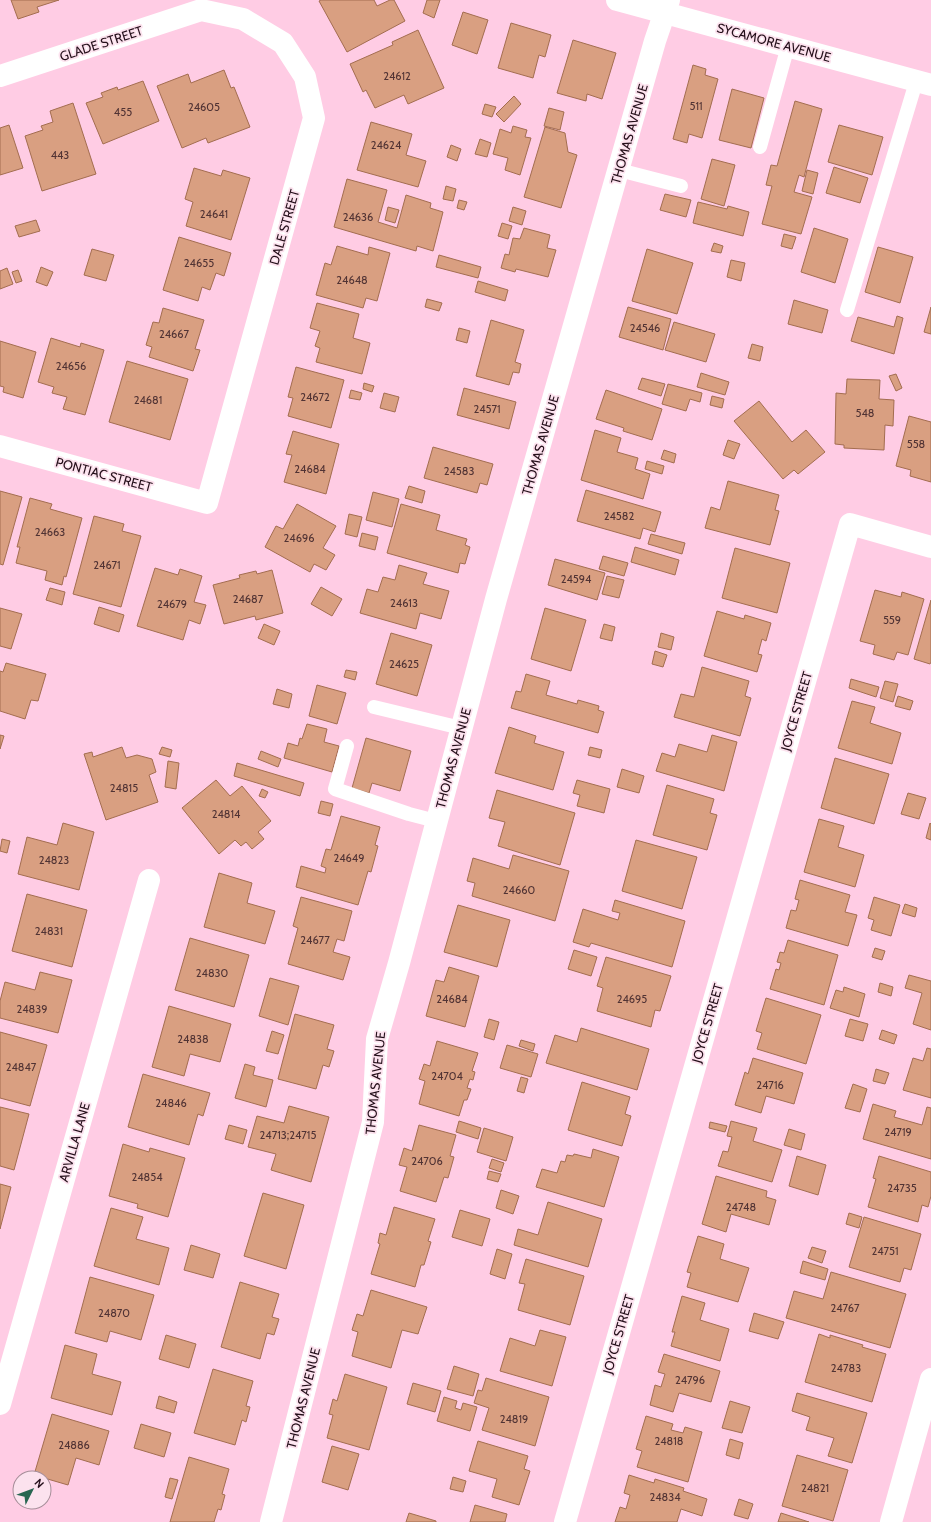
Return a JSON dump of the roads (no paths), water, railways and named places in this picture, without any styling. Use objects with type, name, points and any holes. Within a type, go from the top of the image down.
[{"type":"street","name":"SYCAMORE AVENUE","points":[[618,0],[667,6],[788,46],[924,83]]},
{"type":"street","name":"THOMAS AVENUE","points":[[271,1522],[374,1122],[376,1039],[498,592],[667,6]]},
{"type":"street","name":"GLADE STREET","points":[[0,76],[201,10]]},
{"type":"street","name":"DALE STREET","points":[[201,10],[243,19],[283,43],[305,77],[314,118],[207,503]]},
{"type":"street","name":"PONTIAC STREET","points":[[0,446],[207,503]]},
{"type":"street","name":"JOYCE STREET","points":[[565,1522],[850,524],[931,546]]},
{"type":"street","name":"ARVILLA LANE","points":[[0,1404],[149,880]]},
{"type":"street","points":[[891,1522],[931,1379]]},
{"type":"lane","points":[[760,147],[788,46]]},
{"type":"lane","points":[[847,310],[924,83]]},
{"type":"lane","points":[[619,170],[681,186]]},
{"type":"lane","points":[[374,707],[461,728]]},
{"type":"lane","points":[[347,746],[335,789],[409,814],[436,821]]}]
